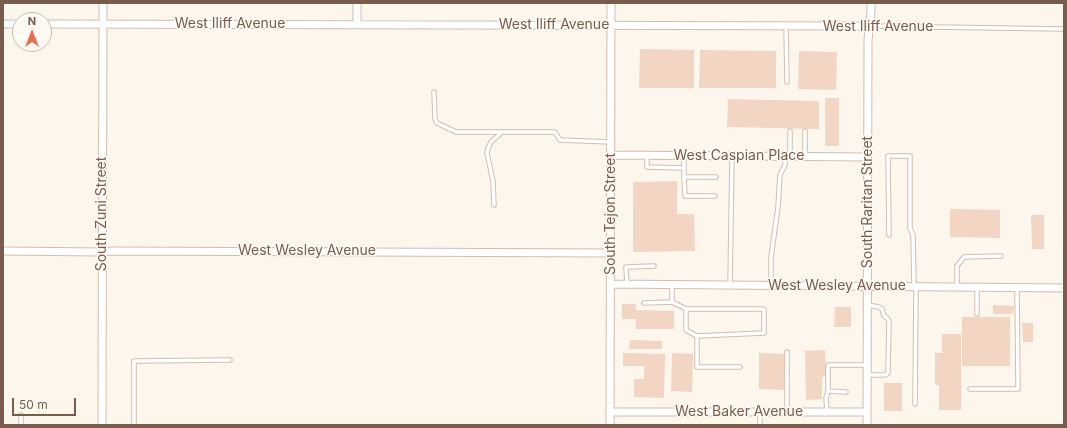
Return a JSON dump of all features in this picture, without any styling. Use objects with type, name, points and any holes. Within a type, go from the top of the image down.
[{"type":"street","name":"South Zuni Street","points":[[102,425],[103,3]]},
{"type":"street","points":[[357,3],[357,24]]},
{"type":"street","name":"South Tejon Street","points":[[610,425],[611,3]]},
{"type":"street","name":"South Raritan Street","points":[[867,425],[868,40],[871,3]]},
{"type":"street","name":"West Iliff Avenue","points":[[52,24],[869,26]]},
{"type":"street","name":"West Caspian Place","points":[[611,155],[868,156]]},
{"type":"street","name":"West Wesley Avenue","points":[[3,252],[611,252]]},
{"type":"street","name":"West Wesley Avenue","points":[[610,284],[1064,288]]},
{"type":"street","name":"West Baker Avenue","points":[[610,412],[867,412]]},
{"type":"lane","points":[[786,26],[787,82]]},
{"type":"lane","name":"West Iliff Avenue","points":[[869,26],[1064,28]]},
{"type":"lane","points":[[434,92],[435,119],[438,123],[456,132],[555,132],[560,140],[611,142]]},
{"type":"lane","points":[[771,285],[771,257],[778,207],[780,175],[785,165],[790,131]]},
{"type":"lane","points":[[805,131],[805,156]]},
{"type":"lane","points":[[494,205],[493,181],[488,148],[491,142],[502,132]]},
{"type":"lane","points":[[646,156],[647,167],[684,168]]},
{"type":"lane","points":[[684,156],[685,196],[714,196]]},
{"type":"lane","points":[[730,285],[732,156]]},
{"type":"lane","points":[[889,235],[888,156],[910,156],[910,228],[913,235],[915,286],[915,404]]},
{"type":"lane","points":[[684,177],[716,177]]},
{"type":"lane","points":[[957,287],[957,266],[964,257],[1001,256]]},
{"type":"lane","points":[[627,284],[626,266],[654,266]]},
{"type":"lane","points":[[672,284],[672,302]]},
{"type":"lane","points":[[977,287],[977,314]]},
{"type":"lane","points":[[970,388],[1018,389],[1017,287]]},
{"type":"lane","points":[[644,302],[672,302],[686,309],[764,309],[764,333],[697,336],[686,330],[686,309]]},
{"type":"lane","points":[[867,375],[884,375],[888,372],[889,321],[884,316],[880,307],[868,306]]},
{"type":"lane","points":[[697,336],[697,367],[740,367]]},
{"type":"lane","points":[[786,412],[787,352]]},
{"type":"lane","points":[[134,425],[134,361],[230,360]]},
{"type":"lane","points":[[827,412],[826,398],[828,392],[828,365],[867,365]]},
{"type":"lane","points":[[828,392],[846,392]]},
{"type":"lane","points":[[760,412],[760,425]]},
{"type":"lane","points":[[21,415],[21,425]]},
{"type":"building","points":[[640,49],[694,50],[694,88],[639,88]]},
{"type":"building","points":[[700,50],[776,51],[776,88],[699,88]]},
{"type":"building","points":[[799,51],[837,52],[836,90],[798,89]]},
{"type":"building","points":[[825,98],[839,98],[839,146],[825,146]]},
{"type":"building","points":[[728,99],[819,101],[819,129],[727,127]]},
{"type":"building","points":[[677,181],[677,214],[694,214],[695,251],[633,252],[633,182]]},
{"type":"building","points":[[950,209],[1000,210],[1000,238],[950,237]]},
{"type":"building","points":[[1031,215],[1044,215],[1044,249],[1032,249]]},
{"type":"building","points":[[622,304],[636,304],[636,310],[674,311],[674,329],[636,329],[636,319],[622,319]]},
{"type":"building","points":[[993,305],[1014,306],[1013,314],[993,314]]},
{"type":"building","points":[[835,307],[851,307],[851,327],[834,327]]},
{"type":"building","points":[[962,317],[1010,317],[1010,366],[962,366]]},
{"type":"building","points":[[1022,323],[1033,323],[1033,342],[1023,342]]},
{"type":"building","points":[[942,334],[961,334],[961,410],[939,410],[939,385],[935,385],[935,353],[942,353]]},
{"type":"building","points":[[630,340],[662,341],[662,349],[629,349]]},
{"type":"building","points":[[825,350],[826,376],[822,377],[822,399],[806,400],[805,351]]},
{"type":"building","points":[[623,353],[665,354],[664,398],[634,397],[634,379],[644,379],[644,366],[623,366]]},
{"type":"building","points":[[672,353],[693,354],[692,392],[671,391]]},
{"type":"building","points":[[759,353],[785,354],[784,390],[759,389]]},
{"type":"building","points":[[884,383],[902,383],[902,411],[884,411]]}]
